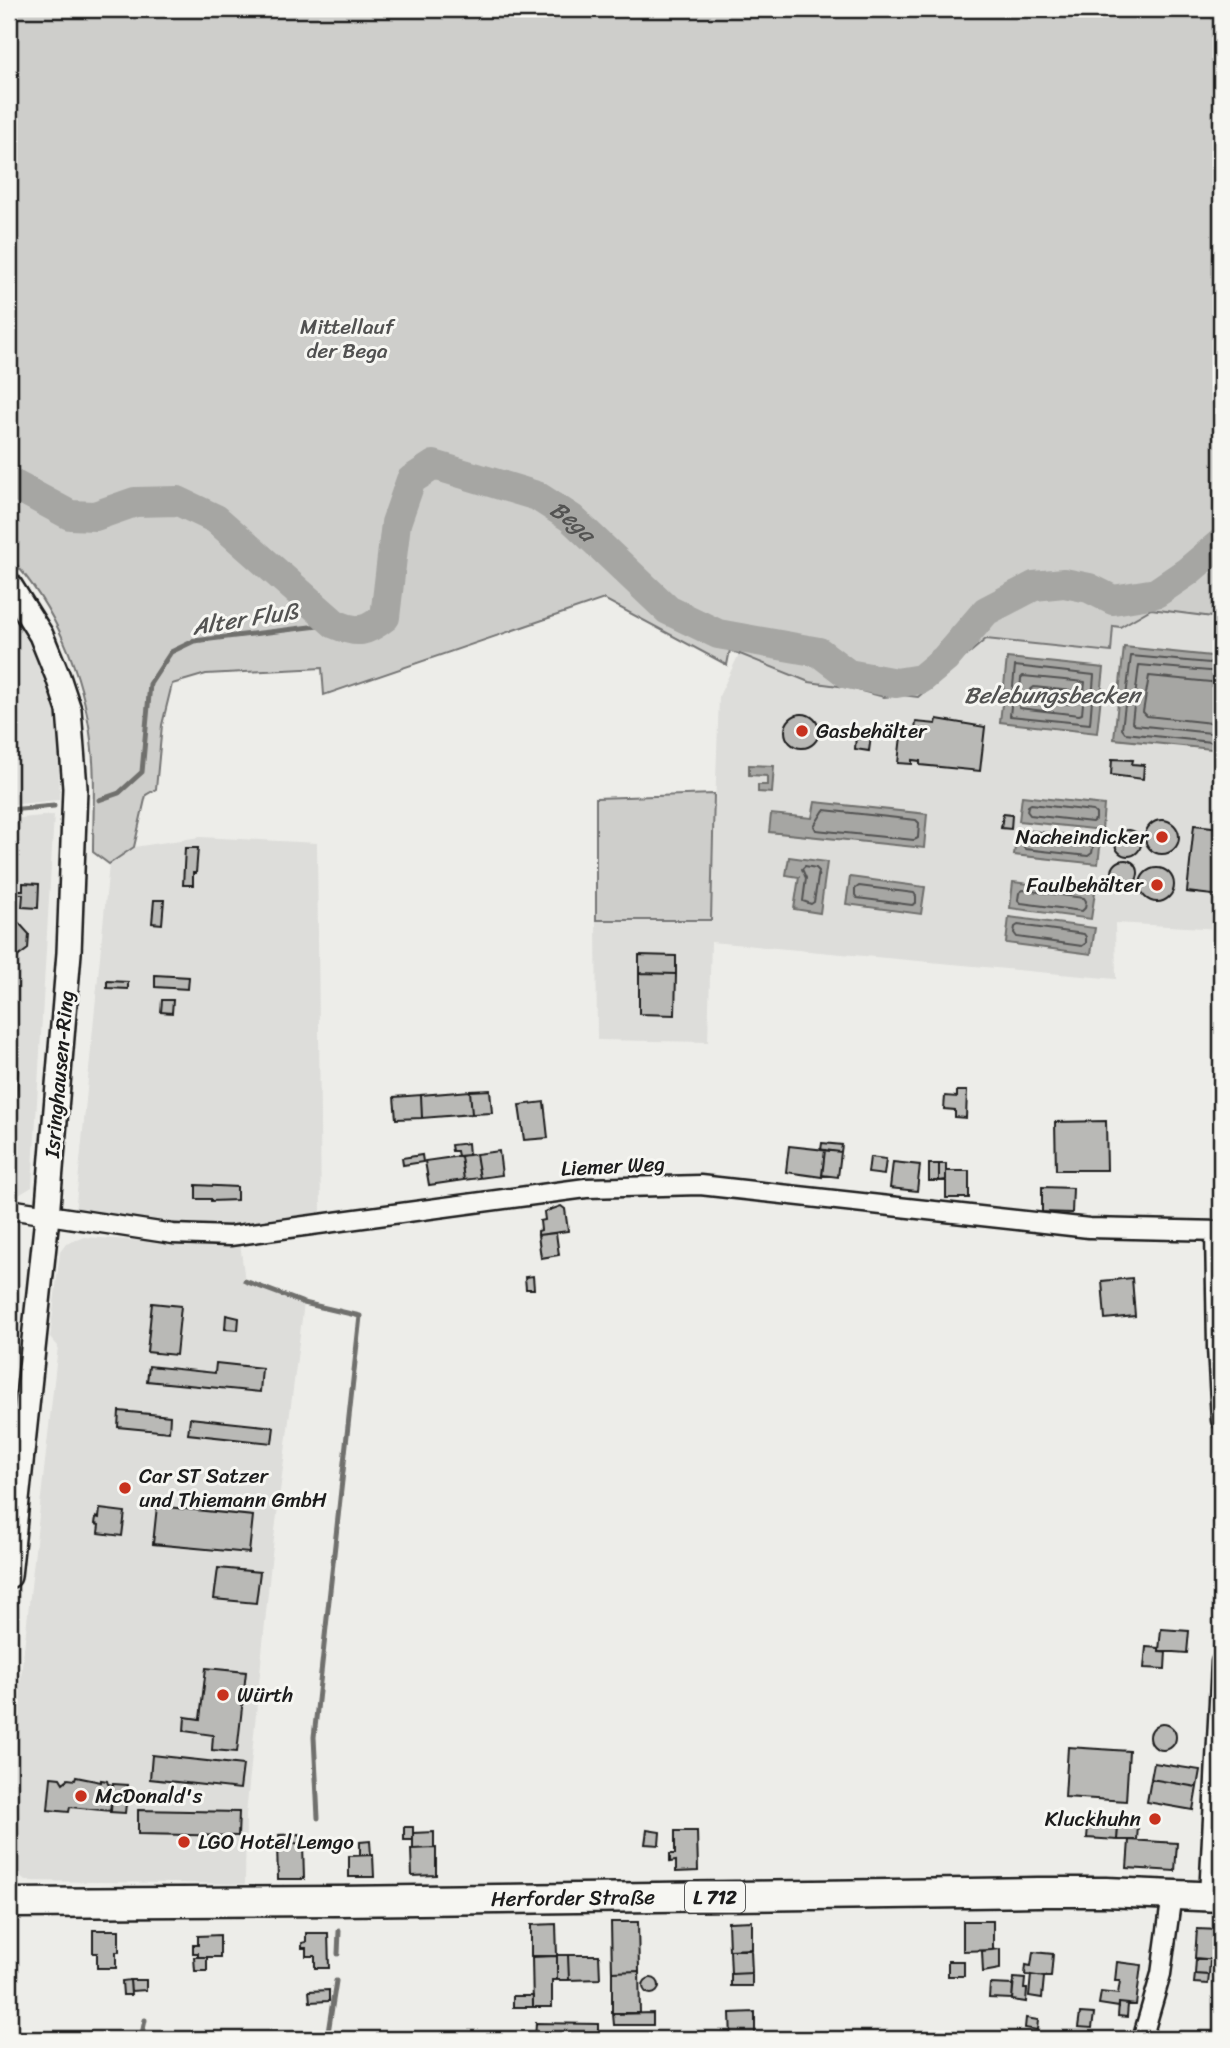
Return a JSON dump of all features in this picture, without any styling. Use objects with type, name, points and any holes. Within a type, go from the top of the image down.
[{"type":"main road","name":"Herforder Straße","points":[[9,1903],[326,1902],[1030,1892],[1215,1897]]},
{"type":"street","name":"Isringhausen-Ring","points":[[9,584],[41,635],[58,677],[69,710],[74,758],[69,953],[47,1217],[9,1576]]},
{"type":"street","name":"Liemer Weg","points":[[9,1209],[47,1217],[173,1234],[230,1236],[586,1188],[700,1185],[1088,1228],[1218,1231]]},
{"type":"street","points":[[1218,1231],[1217,1347],[1221,1420]]},
{"type":"street","points":[[1215,1897],[1221,1662]]},
{"type":"street","points":[[1143,2039],[1161,1974],[1172,1894]]},
{"type":"shaded area","points":[[1116,598],[1221,610],[1221,929],[1115,923],[1116,979],[711,942],[708,1042],[597,1040],[596,920],[711,920],[719,696],[739,654],[809,682],[918,697],[986,639],[1111,652]]},
{"type":"shaded area","points":[[9,609],[30,646],[55,711],[60,743],[59,800],[9,805]]},
{"type":"shaded area","points":[[54,815],[32,1187],[17,1196],[9,1195],[9,819]]},
{"type":"shaded area","points":[[200,837],[317,843],[321,1214],[214,1228],[75,1213],[109,864],[134,847]]},
{"type":"shaded area","points":[[84,1237],[194,1244],[240,1243],[245,1281],[304,1303],[271,1562],[246,1815],[245,1884],[25,1881],[16,1872],[9,1853],[9,1782],[58,1346],[50,1337],[60,1252],[66,1244]]},
{"type":"green space","name":"Mittellauf der Bega","points":[[9,9],[1221,9],[1221,618],[1151,609],[1120,627],[1113,626],[1111,652],[986,639],[918,697],[884,697],[846,687],[809,682],[730,650],[727,665],[604,599],[324,695],[322,668],[206,674],[172,684],[162,725],[156,789],[146,795],[134,847],[109,864],[93,852],[93,754],[87,715],[74,665],[40,597],[9,556]]},
{"type":"green space","points":[[714,794],[711,920],[596,920],[596,798]]},
{"type":"water","points":[[1124,647],[1221,657],[1221,750],[1114,739]]},
{"type":"water","name":"Belebungsbecken","points":[[1007,658],[1104,668],[1097,733],[1000,722]]},
{"type":"water","points":[[749,765],[774,766],[772,793],[758,792],[758,785],[767,785],[767,776],[749,775]]},
{"type":"water","points":[[1022,796],[1104,805],[1102,830],[1019,821]]},
{"type":"water","points":[[815,802],[927,814],[924,848],[769,832],[771,814],[812,818]]},
{"type":"water","points":[[1017,829],[1101,839],[1098,864],[1014,855]]},
{"type":"water","points":[[789,857],[827,862],[820,913],[794,909],[799,877],[786,875]]},
{"type":"water","points":[[850,877],[925,887],[921,914],[846,904]]},
{"type":"water","points":[[1013,882],[1095,892],[1091,919],[1010,908]]},
{"type":"water","points":[[1009,917],[1095,928],[1091,954],[1006,943]]},
{"type":"building","name":"Gasbehälter","points":[[802,714],[814,719],[819,731],[814,743],[802,748],[790,743],[785,731],[790,719]]},
{"type":"building","points":[[937,719],[985,727],[980,771],[920,765],[920,761],[912,760],[912,764],[898,763],[901,736],[914,737],[916,722],[936,724]]},
{"type":"building","points":[[856,735],[871,736],[869,751],[855,749]]},
{"type":"building","points":[[1112,759],[1133,760],[1132,764],[1144,765],[1143,779],[1111,775]]},
{"type":"building","points":[[1003,814],[1012,815],[1011,829],[1001,828]]},
{"type":"building","name":"Nacheindicker","points":[[1162,820],[1174,825],[1179,837],[1174,849],[1162,854],[1150,849],[1145,837],[1150,825]]},
{"type":"building","points":[[1194,825],[1221,828],[1221,896],[1187,892]]},
{"type":"building","points":[[1128,830],[1137,834],[1141,843],[1137,852],[1128,856],[1119,852],[1115,843],[1119,834]]},
{"type":"building","points":[[185,848],[198,848],[193,885],[183,885]]},
{"type":"building","points":[[1125,860],[1134,864],[1138,873],[1134,882],[1125,886],[1116,882],[1112,873],[1116,864]]},
{"type":"building","name":"Faulbehälter","points":[[1157,868],[1169,873],[1174,885],[1169,897],[1157,902],[1145,897],[1140,885],[1145,873]]},
{"type":"building","points":[[23,883],[39,884],[38,908],[22,907],[23,894],[18,894],[18,890],[23,890]]},
{"type":"building","points":[[154,900],[164,900],[162,924],[152,923]]},
{"type":"building","points":[[9,921],[19,923],[29,934],[28,949],[16,958],[9,959]]},
{"type":"building","points":[[639,955],[676,956],[676,974],[639,973]]},
{"type":"building","points":[[639,973],[676,974],[675,1015],[639,1014]]},
{"type":"building","points":[[155,975],[189,977],[188,989],[155,987]]},
{"type":"building","points":[[107,981],[128,982],[128,989],[107,988]]},
{"type":"building","points":[[162,1000],[173,1000],[172,1013],[161,1012]]},
{"type":"building","points":[[9,1067],[18,1067],[13,1154],[9,1154]]},
{"type":"building","points":[[490,1090],[492,1113],[472,1114],[470,1091]]},
{"type":"building","points":[[470,1091],[472,1114],[422,1118],[421,1095]]},
{"type":"building","points":[[957,1091],[967,1091],[966,1118],[955,1117],[955,1110],[944,1109],[945,1096],[957,1097]]},
{"type":"building","points":[[421,1095],[422,1118],[396,1119],[394,1097]]},
{"type":"building","points":[[544,1102],[548,1138],[524,1140],[519,1105]]},
{"type":"building","points":[[1106,1121],[1107,1170],[1056,1170],[1055,1122]]},
{"type":"building","points":[[468,1143],[469,1155],[458,1156],[457,1151],[452,1151],[451,1145]]},
{"type":"building","points":[[822,1143],[842,1145],[841,1152],[821,1150]]},
{"type":"building","points":[[789,1146],[825,1150],[822,1177],[786,1172]]},
{"type":"building","points":[[825,1150],[841,1152],[838,1177],[822,1175]]},
{"type":"building","points":[[499,1151],[502,1175],[480,1178],[476,1154]]},
{"type":"building","points":[[476,1154],[480,1178],[464,1180],[461,1156]]},
{"type":"building","points":[[422,1155],[423,1162],[403,1165],[402,1158]]},
{"type":"building","points":[[461,1156],[464,1180],[429,1185],[425,1161]]},
{"type":"building","points":[[870,1157],[886,1159],[884,1175],[868,1173]]},
{"type":"building","points":[[893,1162],[920,1165],[917,1191],[890,1188]]},
{"type":"building","points":[[929,1164],[939,1164],[939,1181],[929,1181]]},
{"type":"building","points":[[939,1164],[946,1164],[946,1180],[939,1181]]},
{"type":"building","points":[[946,1171],[969,1171],[969,1198],[946,1198]]},
{"type":"building","points":[[196,1185],[237,1187],[237,1200],[196,1199]]},
{"type":"building","points":[[1042,1187],[1073,1188],[1072,1213],[1042,1212]]},
{"type":"building","points":[[561,1206],[565,1209],[568,1231],[538,1235],[541,1230],[540,1221],[545,1220],[544,1212]]},
{"type":"building","points":[[556,1233],[559,1255],[541,1258],[538,1235]]},
{"type":"building","points":[[533,1276],[534,1289],[526,1289],[525,1277]]},
{"type":"building","points":[[1132,1278],[1135,1316],[1105,1319],[1102,1281]]},
{"type":"building","points":[[152,1303],[181,1306],[176,1355],[147,1352]]},
{"type":"building","points":[[226,1315],[239,1318],[238,1330],[225,1329]]},
{"type":"building","points":[[216,1363],[262,1368],[260,1392],[147,1381],[149,1366],[215,1373]]},
{"type":"building","points":[[119,1411],[170,1416],[169,1432],[118,1427]]},
{"type":"building","points":[[190,1418],[274,1427],[272,1443],[188,1434]]},
{"type":"building","points":[[157,1506],[253,1516],[249,1553],[153,1544]]},
{"type":"building","points":[[100,1509],[125,1512],[122,1536],[98,1533],[99,1525],[95,1524]]},
{"type":"building","points":[[218,1568],[260,1572],[256,1603],[214,1599]]},
{"type":"building","points":[[1161,1629],[1189,1631],[1187,1653],[1159,1651]]},
{"type":"building","points":[[1146,1647],[1166,1651],[1165,1669],[1144,1668]]},
{"type":"building","name":"Würth","points":[[206,1668],[246,1672],[237,1752],[212,1750],[213,1735],[184,1731],[185,1717],[200,1719]]},
{"type":"building","points":[[1163,1724],[1172,1728],[1176,1737],[1172,1746],[1163,1750],[1154,1746],[1150,1737],[1154,1728]]},
{"type":"building","points":[[1068,1747],[1129,1751],[1126,1801],[1065,1797]]},
{"type":"building","points":[[152,1755],[243,1765],[240,1789],[150,1779]]},
{"type":"building","points":[[1154,1763],[1200,1770],[1197,1787],[1151,1779]]},
{"type":"building","name":"McDonald's","points":[[51,1777],[60,1778],[63,1783],[68,1779],[75,1780],[76,1777],[107,1781],[113,1785],[111,1811],[70,1807],[69,1812],[48,1810]]},
{"type":"building","points":[[1151,1779],[1197,1787],[1193,1810],[1147,1802]]},
{"type":"building","points":[[113,1784],[128,1785],[125,1813],[110,1812]]},
{"type":"building","points":[[138,1810],[239,1812],[238,1836],[138,1834]]},
{"type":"building","points":[[1089,1816],[1119,1818],[1117,1840],[1087,1838]]},
{"type":"building","points":[[1118,1824],[1138,1826],[1137,1840],[1117,1840]]},
{"type":"building","points":[[404,1827],[413,1827],[413,1840],[404,1840]]},
{"type":"building","points":[[647,1830],[660,1832],[659,1845],[645,1844]]},
{"type":"building","points":[[675,1831],[697,1831],[698,1871],[676,1872],[676,1861],[670,1862],[670,1854],[675,1854]]},
{"type":"building","points":[[434,1832],[434,1848],[413,1849],[413,1833]]},
{"type":"building","points":[[299,1834],[302,1843],[280,1844],[279,1835]]},
{"type":"building","points":[[1129,1840],[1177,1843],[1175,1871],[1127,1868]]},
{"type":"building","points":[[370,1841],[371,1855],[360,1855],[360,1842]]},
{"type":"building","points":[[303,1843],[304,1879],[278,1879],[277,1844]]},
{"type":"building","points":[[436,1848],[436,1875],[412,1876],[411,1849]]},
{"type":"building","points":[[373,1855],[374,1877],[349,1877],[349,1856]]},
{"type":"building","points":[[752,1921],[752,1949],[729,1950],[728,1922]]},
{"type":"building","points":[[963,1921],[993,1921],[993,1950],[963,1951]]},
{"type":"building","points":[[611,1922],[638,1922],[639,1971],[612,1972]]},
{"type":"building","points":[[556,1924],[557,1956],[531,1956],[531,1925]]},
{"type":"building","points":[[1197,1929],[1220,1930],[1217,1960],[1195,1958]]},
{"type":"building","points":[[93,1930],[119,1930],[116,1968],[97,1968],[97,1953],[93,1953]]},
{"type":"building","points":[[306,1933],[328,1933],[329,1968],[315,1968],[315,1956],[306,1956],[306,1948],[302,1948],[302,1943],[306,1942]]},
{"type":"building","points":[[220,1935],[220,1957],[198,1957],[198,1953],[193,1953],[193,1945],[198,1945],[198,1936]]},
{"type":"building","points":[[1000,1949],[1000,1969],[983,1972],[982,1951]]},
{"type":"building","points":[[730,1950],[751,1950],[752,1973],[731,1974]]},
{"type":"building","points":[[1033,1952],[1053,1954],[1051,1977],[1025,1975],[1026,1965],[1031,1966]]},
{"type":"building","points":[[557,1955],[568,1955],[569,1980],[557,1980]]},
{"type":"building","points":[[568,1955],[599,1955],[600,1979],[569,1980]]},
{"type":"building","points":[[557,1956],[557,1980],[552,1980],[552,2007],[533,2007],[532,1957]]},
{"type":"building","points":[[194,1957],[207,1957],[207,1971],[195,1971]]},
{"type":"building","points":[[1196,1959],[1210,1959],[1209,1975],[1195,1974]]},
{"type":"building","points":[[948,1961],[964,1961],[964,1976],[948,1976]]},
{"type":"building","points":[[1117,1962],[1141,1965],[1136,2005],[1119,2003],[1119,2007],[1099,2004],[1101,1992],[1118,1994],[1120,1981],[1115,1981]]},
{"type":"building","points":[[639,1971],[640,2013],[612,2013],[612,1972]]},
{"type":"building","points":[[752,1973],[752,1986],[731,1986],[731,1974]]},
{"type":"building","points":[[1195,1974],[1209,1975],[1208,1984],[1194,1983]]},
{"type":"building","points":[[1031,1975],[1044,1977],[1042,1998],[1029,1996]]},
{"type":"building","points":[[651,1978],[659,1986],[651,1994],[643,1986]]},
{"type":"building","points":[[1014,1978],[1025,1979],[1026,2002],[1012,2000]]},
{"type":"building","points":[[130,1980],[146,1980],[146,1990],[131,1991]]},
{"type":"building","points":[[130,1980],[131,1995],[123,1995],[122,1981]]},
{"type":"building","points":[[990,1984],[1013,1985],[1012,1999],[989,1998]]},
{"type":"building","points":[[329,1990],[329,2001],[310,2002],[309,1991]]},
{"type":"building","points":[[513,1996],[533,1996],[533,2007],[513,2007]]},
{"type":"building","points":[[1119,2003],[1128,2004],[1127,2017],[1118,2016]]},
{"type":"building","points":[[755,2012],[755,2039],[731,2039],[730,2013]]},
{"type":"building","points":[[653,2013],[653,2025],[614,2025],[613,2014]]},
{"type":"building","points":[[1080,2013],[1094,2014],[1092,2028],[1078,2027]]},
{"type":"building","points":[[1026,2018],[1038,2020],[1037,2030],[1025,2028]]},
{"type":"building","points":[[536,2023],[598,2024],[598,2039],[535,2039]]},
{"type":"waterway","name":"Bega","points":[[9,482],[70,515],[95,516],[135,502],[178,501],[216,519],[335,624],[362,630],[385,617],[396,523],[411,480],[434,465],[537,496],[571,518],[668,610],[718,634],[819,652],[848,674],[896,683],[921,679],[945,659],[986,611],[1034,586],[1064,583],[1089,588],[1113,600],[1156,593],[1187,572],[1221,543]]},
{"type":"waterway","name":"Alter Fluß","points":[[99,800],[119,793],[142,772],[150,684],[171,652],[194,641],[335,624]]},
{"type":"waterway","name":"Alter Fluß","points":[[9,810],[54,806]]},
{"type":"waterway","points":[[245,1281],[304,1303],[360,1316],[314,1737],[318,1818]]},
{"type":"waterway","points":[[338,1954],[339,1931]]},
{"type":"waterway","points":[[327,2039],[336,1981]]},
{"type":"waterway","points":[[141,2039],[145,2020]]},
{"type":"place","name":"Gasbehälter","points":[[802,731]]},
{"type":"place","name":"Nacheindicker","points":[[1162,837]]},
{"type":"place","name":"Faulbehälter","points":[[1157,885]]},
{"type":"place","name":"Car ST Satzer und Thiemann GmbH","points":[[125,1488]]},
{"type":"place","name":"Würth","points":[[223,1695]]},
{"type":"place","name":"McDonald's","points":[[81,1796]]},
{"type":"place","name":"Kluckhuhn","points":[[1155,1819]]},
{"type":"place","name":"LGO Hotel Lemgo","points":[[184,1842]]}]
